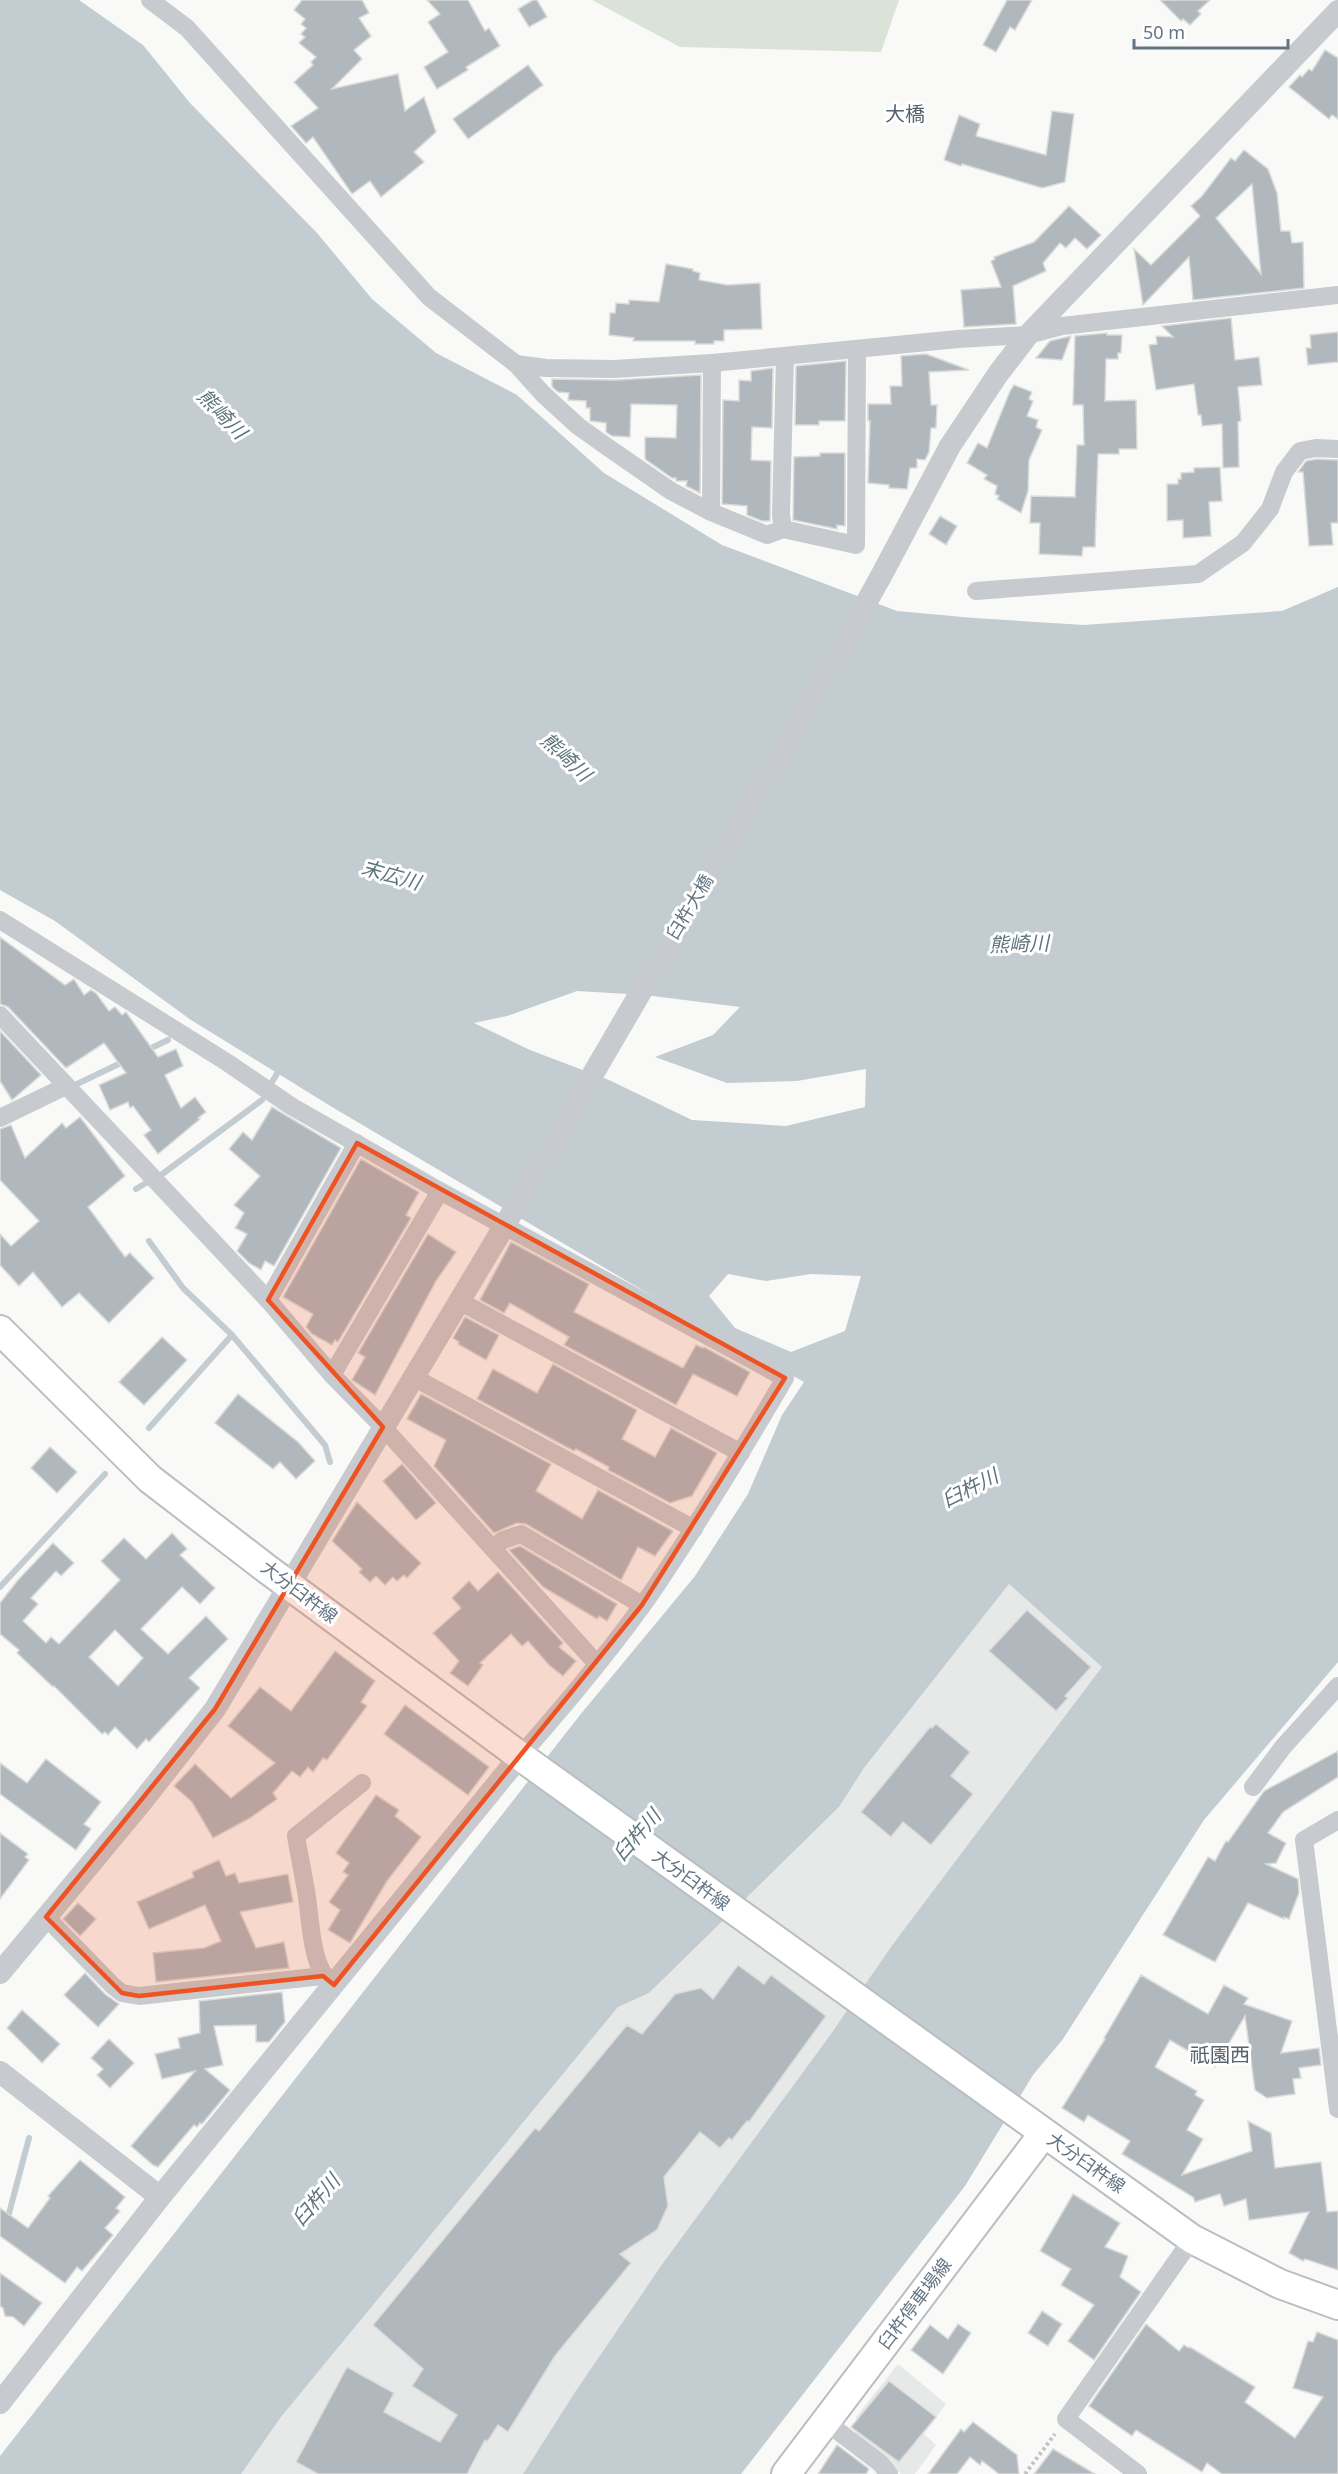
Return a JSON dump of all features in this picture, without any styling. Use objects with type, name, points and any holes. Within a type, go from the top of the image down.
[{"type":"main road","name":"大分臼杵線","points":[[0,1330],[150,1479],[525,1760],[1192,2239],[1280,2284],[1338,2305]]},
{"type":"main road","name":"臼杵停車場線","points":[[786,2474],[826,2422],[1035,2127]]},
{"type":"street","points":[[150,0],[187,28],[429,297],[516,364],[543,394],[578,426],[671,491],[711,512],[767,536],[783,529],[856,545],[857,349]]},
{"type":"street","name":"臼杵大橋","points":[[0,1973],[141,1803],[215,1709],[499,1235],[824,678],[950,446],[998,374],[1028,335],[1338,11]]},
{"type":"street","points":[[516,364],[546,368],[614,369],[712,363],[1028,335],[1062,326],[1338,295]]},
{"type":"street","points":[[783,529],[781,515],[785,356]]},
{"type":"street","points":[[711,512],[712,363]]},
{"type":"street","points":[[976,591],[1198,574],[1243,543],[1270,509],[1284,472],[1300,451],[1316,448],[1338,449]]},
{"type":"street","points":[[0,920],[291,1106],[440,1191],[785,1378],[694,1529],[642,1605],[525,1760],[329,1981],[0,2403]]},
{"type":"street","points":[[0,1015],[268,1300],[332,1375],[383,1427],[597,1664]]},
{"type":"street","points":[[0,1118],[66,1086]]},
{"type":"street","points":[[268,1300],[357,1143]]},
{"type":"street","points":[[332,1375],[440,1191]]},
{"type":"street","points":[[459,1301],[741,1453]]},
{"type":"street","points":[[413,1377],[694,1529]]},
{"type":"street","points":[[493,1548],[503,1540],[521,1534],[642,1605]]},
{"type":"street","points":[[1253,1787],[1283,1747],[1338,1686]]},
{"type":"street","points":[[329,1981],[312,1938],[307,1892],[296,1836],[362,1783]]},
{"type":"street","points":[[1338,1820],[1304,1840],[1338,2109]]},
{"type":"street","points":[[46,1917],[113,1986],[123,1993],[139,1996],[329,1981]]},
{"type":"street","points":[[0,2072],[160,2197]]},
{"type":"street","points":[[1138,2474],[1066,2419],[1192,2239]]},
{"type":"street","points":[[826,2422],[880,2470]]},
{"type":"path","points":[[1025,2474],[1066,2419]]},
{"type":"highlighted area","points":[[357,1143],[785,1378],[642,1605],[334,1985],[323,1976],[139,1996],[122,1993],[46,1917],[215,1709],[383,1427],[268,1300]]},
{"type":"shaded area","points":[[592,0],[899,0],[881,52],[680,47]]},
{"type":"shaded area","points":[[1009,1584],[1103,1667],[893,1944],[828,2038],[663,2263],[575,2392],[523,2474],[241,2474],[281,2417],[618,2007],[649,1993],[839,1807],[864,1768]]},
{"type":"shaded area","points":[[898,2364],[946,2404],[924,2434],[936,2445],[915,2474],[901,2474],[855,2434],[856,2417]]},
{"type":"water","points":[[0,0],[79,0],[143,45],[190,103],[317,233],[372,299],[436,353],[517,395],[604,473],[722,545],[897,611],[974,618],[1084,625],[1282,611],[1338,587],[1338,1662],[1204,1820],[1063,2039],[1033,2075],[965,2186],[741,2474],[523,2474],[575,2392],[663,2263],[828,2038],[893,1944],[1102,1667],[1009,1584],[864,1768],[839,1807],[649,1993],[618,2007],[281,2417],[241,2474],[0,2474],[0,2456],[580,1715],[695,1576],[748,1494],[782,1415],[804,1382],[676,1310],[332,1107],[191,1020],[55,921],[0,890]],"holes":[[[577,991],[645,995],[740,1007],[713,1035],[655,1057],[727,1083],[797,1081],[866,1069],[865,1107],[786,1126],[692,1120],[609,1080],[530,1050],[474,1023],[507,1016]],[[728,1274],[766,1281],[811,1274],[861,1276],[845,1331],[791,1352],[735,1328],[709,1296]]]},
{"type":"building","points":[[302,0],[362,0],[369,13],[359,18],[371,36],[354,50],[362,59],[332,89],[398,74],[405,111],[424,97],[436,132],[414,152],[424,162],[381,197],[370,181],[352,194],[313,137],[306,143],[291,126],[318,108],[294,82],[313,65],[311,62],[316,57],[299,43],[305,37],[301,34],[306,28],[301,24],[305,19],[294,10]]},
{"type":"building","points":[[427,0],[468,0],[485,31],[489,28],[500,46],[466,67],[468,70],[437,89],[424,67],[448,52],[428,22],[440,14]]},
{"type":"building","points":[[537,0],[547,17],[529,27],[518,9]]},
{"type":"building","points":[[1007,0],[1032,0],[1015,30],[1010,27],[996,52],[983,45]]},
{"type":"building","points":[[1160,0],[1210,0],[1198,11],[1201,14],[1190,25],[1183,19],[1181,21]]},
{"type":"building","points":[[1325,50],[1338,58],[1338,119],[1332,115],[1329,119],[1289,87],[1300,75],[1302,77],[1309,69],[1312,71]]},
{"type":"building","points":[[528,65],[543,85],[468,139],[453,119]]},
{"type":"building","points":[[1052,111],[1074,114],[1065,182],[1042,188],[944,160],[959,115],[980,124],[976,136],[1046,155]]},
{"type":"building","points":[[1244,150],[1268,169],[1277,193],[1281,231],[1290,231],[1292,243],[1303,242],[1304,288],[1193,300],[1189,257],[1143,305],[1134,249],[1151,265],[1200,216],[1191,206],[1202,196],[1231,158],[1235,161]],"holes":[[[1252,184],[1261,274],[1216,218]]]},
{"type":"building","points":[[1069,206],[1101,235],[1087,249],[1075,238],[1066,248],[1060,243],[1043,263],[1046,271],[1013,286],[1016,324],[964,327],[961,290],[1001,287],[991,261],[995,259],[994,257],[1034,242]]},
{"type":"building","points":[[666,264],[693,269],[700,273],[699,280],[727,285],[760,283],[762,329],[724,330],[724,341],[714,341],[714,344],[695,344],[695,341],[633,341],[634,338],[609,335],[610,313],[615,313],[616,303],[629,304],[629,300],[659,302]]},
{"type":"building","points":[[1231,318],[1235,360],[1259,357],[1262,385],[1238,387],[1241,421],[1238,422],[1239,467],[1223,468],[1222,424],[1202,426],[1201,415],[1198,415],[1194,384],[1156,390],[1149,345],[1157,344],[1156,336],[1173,337],[1162,326]]},
{"type":"building","points":[[1338,332],[1338,362],[1308,365],[1306,348],[1311,348],[1310,335]]},
{"type":"building","points":[[1107,333],[1107,335],[1122,335],[1121,353],[1118,353],[1118,359],[1106,359],[1105,401],[1136,400],[1137,449],[1119,449],[1119,454],[1098,454],[1095,547],[1083,547],[1082,556],[1039,554],[1040,523],[1030,523],[1031,496],[1075,497],[1077,445],[1084,445],[1083,405],[1073,405],[1075,336]]},
{"type":"building","points":[[1071,336],[1062,360],[1036,358],[1050,341]]},
{"type":"building","points":[[926,354],[969,370],[929,372],[931,405],[937,405],[936,428],[931,428],[929,452],[925,460],[917,459],[917,468],[910,468],[907,489],[868,483],[870,421],[868,421],[868,404],[891,404],[890,386],[902,386],[901,356]]},
{"type":"building","points":[[846,361],[845,421],[819,421],[819,425],[795,425],[796,366]]},
{"type":"building","points":[[773,368],[772,428],[752,427],[751,460],[771,461],[770,521],[762,521],[747,515],[747,506],[722,504],[723,400],[739,401],[739,380],[751,381],[751,371]]},
{"type":"building","points":[[701,375],[700,493],[686,486],[687,481],[676,481],[676,478],[672,478],[645,459],[645,437],[676,438],[677,405],[631,404],[630,437],[612,436],[606,432],[606,423],[590,421],[590,408],[586,408],[586,401],[568,400],[569,393],[558,392],[552,387],[552,379],[615,380]]},
{"type":"building","points":[[1014,385],[1032,392],[1029,399],[1033,401],[1027,416],[1038,420],[1036,427],[1042,430],[1029,460],[1028,491],[1021,513],[997,499],[999,496],[995,494],[997,486],[984,479],[987,475],[967,463],[978,443],[987,448]]},
{"type":"building","points":[[820,453],[845,453],[845,526],[837,525],[837,529],[793,520],[794,457],[820,456]]},
{"type":"building","points":[[1338,460],[1338,523],[1331,523],[1333,545],[1309,546],[1303,472],[1298,472],[1306,461]]},
{"type":"building","points":[[1220,467],[1222,501],[1209,502],[1211,536],[1183,538],[1183,520],[1167,521],[1167,484],[1178,484],[1181,473],[1194,472],[1194,468]]},
{"type":"building","points":[[940,516],[957,526],[946,545],[929,534]]},
{"type":"building","points":[[0,937],[65,985],[74,979],[84,995],[91,990],[96,993],[109,1011],[115,1007],[122,1015],[126,1012],[158,1057],[176,1049],[183,1066],[165,1075],[181,1108],[195,1097],[206,1112],[198,1118],[200,1119],[158,1154],[144,1135],[151,1130],[133,1106],[130,1108],[128,1102],[110,1110],[99,1085],[126,1073],[104,1043],[66,1068],[8,1007],[0,1004]]},
{"type":"building","points":[[0,1031],[41,1075],[12,1100],[0,1081]]},
{"type":"building","points":[[272,1107],[341,1148],[274,1266],[265,1261],[261,1270],[249,1263],[237,1251],[247,1234],[235,1228],[244,1213],[234,1205],[260,1176],[229,1149],[243,1132],[252,1140]]},
{"type":"building","points":[[80,1117],[125,1176],[88,1207],[125,1257],[130,1253],[154,1278],[109,1323],[79,1293],[62,1307],[33,1272],[19,1286],[0,1265],[0,1234],[11,1246],[39,1221],[0,1180],[0,1129],[11,1125],[25,1158],[62,1123],[66,1128]]},
{"type":"building","points":[[361,1159],[419,1192],[406,1215],[411,1218],[338,1342],[335,1340],[332,1345],[312,1334],[306,1327],[313,1314],[283,1297]]},
{"type":"building","points":[[428,1234],[456,1252],[436,1281],[375,1395],[352,1380],[365,1357],[358,1353]]},
{"type":"building","points":[[511,1242],[589,1284],[574,1312],[683,1368],[696,1345],[750,1372],[737,1396],[693,1374],[676,1405],[564,1345],[569,1337],[510,1303],[504,1313],[480,1300]]},
{"type":"building","points":[[465,1317],[499,1335],[486,1360],[458,1344],[459,1342],[453,1338]]},
{"type":"building","points":[[162,1337],[187,1360],[144,1405],[119,1382]]},
{"type":"building","points":[[553,1364],[637,1410],[622,1439],[655,1457],[671,1428],[717,1453],[692,1496],[670,1503],[608,1470],[609,1467],[576,1449],[574,1451],[477,1399],[493,1369],[537,1393]]},
{"type":"building","points":[[238,1394],[298,1442],[315,1461],[296,1479],[280,1462],[273,1469],[215,1423]]},
{"type":"building","points":[[421,1394],[551,1464],[536,1491],[582,1519],[598,1490],[673,1531],[655,1556],[638,1547],[621,1580],[526,1524],[517,1523],[494,1533],[434,1466],[446,1440],[407,1419]]},
{"type":"building","points":[[50,1447],[77,1472],[57,1493],[31,1468]]},
{"type":"building","points":[[402,1464],[436,1503],[416,1520],[383,1481]]},
{"type":"building","points":[[357,1502],[421,1563],[407,1578],[404,1575],[397,1581],[393,1577],[385,1585],[376,1576],[370,1582],[359,1572],[362,1569],[332,1541]]},
{"type":"building","points":[[172,1533],[187,1549],[180,1555],[215,1588],[200,1604],[182,1587],[141,1629],[168,1654],[206,1616],[228,1639],[189,1678],[200,1688],[149,1742],[146,1739],[137,1749],[115,1727],[108,1735],[105,1732],[102,1734],[17,1653],[19,1650],[0,1634],[0,1603],[53,1543],[74,1563],[61,1576],[56,1571],[31,1598],[38,1604],[23,1621],[46,1643],[51,1637],[59,1644],[120,1580],[101,1561],[124,1538],[146,1559]],"holes":[[[115,1630],[143,1658],[118,1686],[89,1657]]]},
{"type":"building","points":[[520,1546],[617,1604],[607,1621],[599,1616],[597,1619],[543,1587],[509,1550]]},
{"type":"building","points":[[498,1572],[563,1643],[559,1647],[576,1661],[563,1676],[549,1665],[528,1641],[522,1646],[511,1634],[480,1663],[483,1665],[468,1686],[450,1673],[459,1661],[433,1633],[461,1608],[452,1598],[469,1581],[478,1591]]},
{"type":"building","points":[[1027,1610],[1091,1667],[1065,1696],[1068,1698],[1056,1711],[989,1651]]},
{"type":"building","points":[[335,1651],[375,1681],[361,1702],[367,1706],[327,1760],[323,1758],[313,1772],[308,1767],[300,1777],[292,1771],[273,1793],[277,1799],[250,1818],[213,1838],[192,1802],[174,1786],[195,1764],[231,1798],[275,1763],[228,1726],[260,1687],[291,1711]]},
{"type":"building","points":[[405,1705],[489,1767],[468,1795],[384,1734]]},
{"type":"building","points":[[936,1724],[970,1752],[951,1776],[973,1794],[931,1845],[903,1822],[891,1837],[861,1812],[930,1727]]},
{"type":"building","points":[[1338,1751],[1338,1777],[1283,1812],[1268,1833],[1286,1843],[1276,1863],[1266,1864],[1298,1879],[1299,1893],[1289,1919],[1284,1917],[1284,1919],[1248,1903],[1215,1962],[1163,1935],[1208,1857],[1215,1861],[1226,1841],[1228,1842],[1264,1791]]},
{"type":"building","points":[[46,1759],[101,1802],[84,1824],[91,1829],[76,1850],[0,1794],[0,1763],[27,1783]]},
{"type":"building","points":[[376,1795],[399,1810],[395,1816],[421,1837],[387,1881],[350,1943],[328,1930],[340,1910],[329,1902],[348,1875],[343,1872],[349,1863],[336,1853]]},
{"type":"building","points":[[0,1833],[28,1854],[25,1857],[29,1860],[0,1899]]},
{"type":"building","points":[[219,1860],[226,1876],[235,1873],[239,1883],[288,1874],[293,1902],[240,1912],[256,1948],[284,1942],[289,1968],[156,1982],[153,1953],[204,1948],[221,1941],[205,1905],[149,1929],[137,1902],[194,1877],[192,1872]]},
{"type":"building","points":[[78,1903],[96,1919],[80,1936],[63,1919]]},
{"type":"building","points":[[738,1965],[764,1984],[771,1975],[826,2016],[749,2122],[747,2121],[732,2140],[729,2138],[720,2148],[700,2132],[664,2177],[668,2206],[657,2230],[620,2254],[631,2263],[555,2356],[508,2432],[498,2425],[487,2442],[485,2440],[467,2474],[318,2474],[296,2462],[347,2367],[394,2393],[384,2412],[440,2442],[457,2415],[412,2386],[423,2369],[373,2325],[535,2128],[539,2131],[627,2025],[642,2034],[675,1994],[701,1988],[713,1999]]},
{"type":"building","points":[[85,1973],[105,1994],[119,2004],[98,2027],[64,1995]]},
{"type":"building","points":[[1141,1975],[1208,2014],[1224,1985],[1248,1998],[1244,2004],[1292,2021],[1281,2053],[1319,2048],[1321,2065],[1299,2068],[1301,2078],[1293,2079],[1295,2094],[1267,2098],[1255,2090],[1245,2016],[1215,2067],[1170,2040],[1155,2067],[1197,2091],[1195,2095],[1204,2100],[1187,2130],[1203,2139],[1182,2175],[1252,2151],[1248,2121],[1271,2133],[1275,2168],[1321,2162],[1327,2212],[1338,2211],[1338,2270],[1305,2259],[1303,2261],[1289,2253],[1309,2212],[1249,2220],[1246,2199],[1224,2206],[1220,2194],[1195,2202],[1193,2197],[1122,2154],[1130,2141],[1088,2115],[1084,2122],[1062,2108]]},
{"type":"building","points":[[282,1992],[285,2022],[269,2042],[256,2042],[256,2025],[214,2026],[223,2065],[205,2069],[230,2090],[202,2124],[200,2123],[197,2127],[194,2125],[158,2167],[153,2165],[131,2146],[195,2071],[162,2079],[155,2054],[180,2048],[178,2038],[200,2033],[199,2001]]},
{"type":"building","points":[[22,2010],[60,2044],[42,2063],[7,2028]]},
{"type":"building","points":[[109,2039],[134,2063],[110,2088],[97,2075],[103,2069],[91,2058]]},
{"type":"building","points":[[80,2160],[125,2197],[116,2208],[120,2211],[105,2228],[113,2235],[82,2271],[77,2267],[65,2283],[0,2236],[0,2208],[28,2228],[50,2198],[48,2196]]},
{"type":"building","points":[[1073,2194],[1120,2223],[1105,2247],[1128,2256],[1120,2277],[1141,2292],[1094,2360],[1068,2341],[1094,2305],[1061,2285],[1071,2269],[1040,2251]]},
{"type":"building","points":[[0,2273],[42,2303],[24,2326],[13,2317],[5,2316],[0,2306]]},
{"type":"building","points":[[1042,2311],[1062,2324],[1048,2346],[1028,2333]]},
{"type":"building","points":[[958,2324],[971,2333],[943,2374],[911,2350],[930,2325],[948,2339]]},
{"type":"building","points":[[1146,2324],[1179,2351],[1184,2345],[1190,2347],[1255,2387],[1245,2402],[1295,2438],[1323,2397],[1293,2388],[1308,2341],[1313,2342],[1317,2332],[1338,2340],[1338,2474],[1222,2474],[1207,2463],[1202,2472],[1136,2430],[1132,2436],[1089,2406]]},
{"type":"building","points":[[889,2381],[936,2417],[899,2462],[851,2427]]},
{"type":"building","points":[[973,2422],[1017,2455],[1019,2474],[999,2474],[982,2461],[980,2465],[970,2457],[957,2474],[928,2474],[961,2429],[964,2432]]},
{"type":"building","points":[[837,2445],[869,2469],[866,2474],[818,2474]]},
{"type":"building","points":[[1053,2449],[1095,2474],[1034,2474]]},
{"type":"waterway","points":[[145,1051],[168,1040]]},
{"type":"waterway","points":[[77,1084],[125,1061]]},
{"type":"waterway","points":[[272,1082],[281,1067]]},
{"type":"waterway","points":[[161,1175],[262,1100]]},
{"type":"waterway","points":[[136,1189],[146,1183]]},
{"type":"waterway","points":[[149,1241],[183,1288],[232,1335],[325,1445],[330,1462]]},
{"type":"waterway","points":[[149,1428],[232,1335]]},
{"type":"waterway","points":[[0,1587],[105,1474]]},
{"type":"waterway","points":[[7,2221],[29,2138]]},
{"type":"district","name":"大橋","points":[[905,114]]},
{"type":"district","name":"祇園西","points":[[1220,2055]]},
{"type":"water label","name":"熊崎川","points":[[222,414]]},
{"type":"water label","name":"熊崎川","points":[[566,757]]},
{"type":"water label","name":"末広川","points":[[391,875]]},
{"type":"water label","name":"熊崎川","points":[[1019,944]]},
{"type":"water label","name":"臼杵川","points":[[970,1488]]},
{"type":"water label","name":"臼杵川","points":[[637,1835]]},
{"type":"water label","name":"臼杵川","points":[[316,2200]]}]
